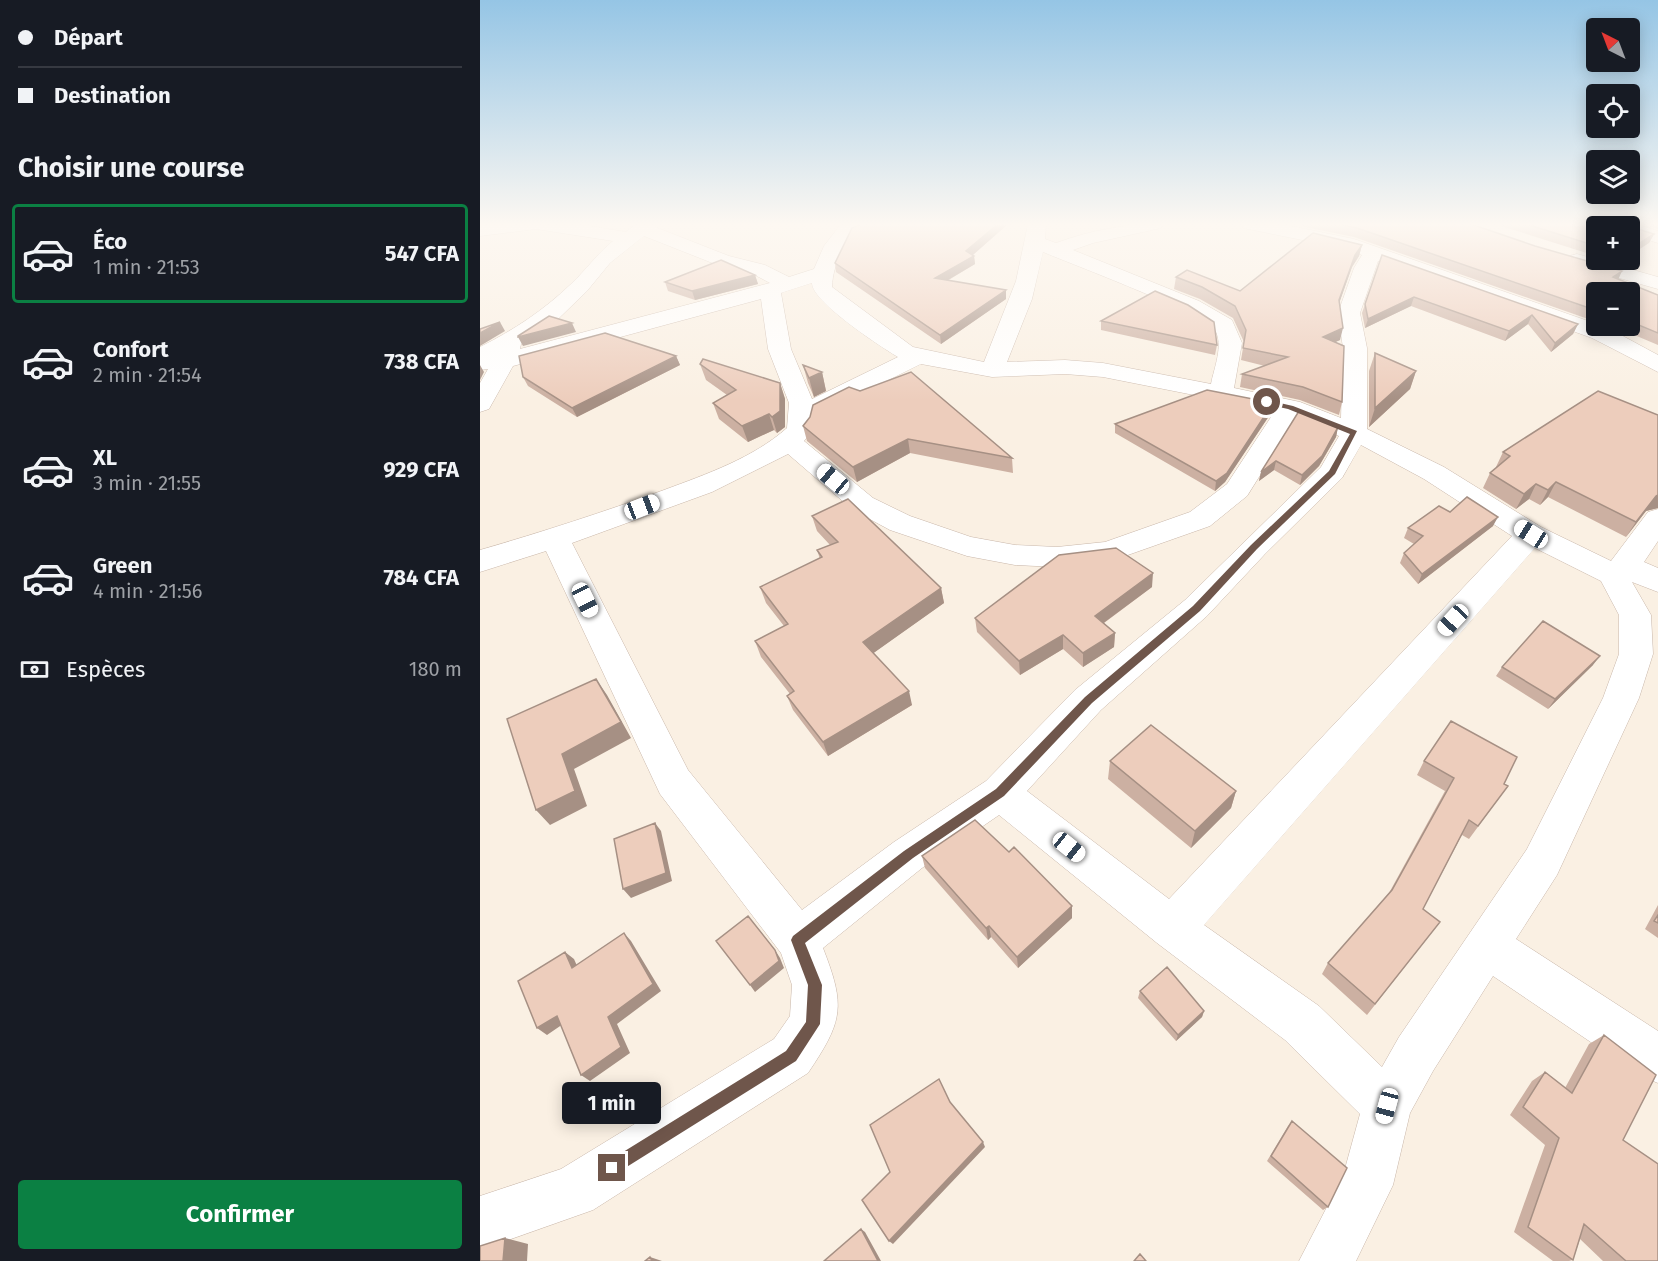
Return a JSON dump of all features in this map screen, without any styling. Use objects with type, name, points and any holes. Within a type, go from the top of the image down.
[{"type":"street","points":[[480,404],[494,355],[549,315],[583,283]]},
{"type":"street","points":[[480,561],[555,539],[738,469],[780,450],[799,431],[803,414],[782,357],[779,287],[774,283]]},
{"type":"street","points":[[494,355],[791,283]]},
{"type":"street","points":[[822,283],[822,289],[839,305],[905,352],[919,356],[992,370],[1065,367],[1103,369],[1291,408],[1354,433],[1434,472],[1531,534],[1619,570],[1658,581]]},
{"type":"street","points":[[992,370],[1017,318],[1025,283]]},
{"type":"street","points":[[1136,283],[1191,306],[1224,325],[1231,343],[1221,392]]},
{"type":"street","points":[[798,940],[908,855],[1000,793],[1089,700],[1196,608],[1254,547],[1332,472],[1354,433],[1356,348],[1349,314],[1359,283]]},
{"type":"street","points":[[1458,283],[1600,333],[1658,364]]},
{"type":"street","points":[[803,414],[919,356]]},
{"type":"street","points":[[788,441],[863,504],[900,523],[967,546],[1015,555],[1057,557],[1108,552],[1200,519],[1237,490],[1291,408]]},
{"type":"street","points":[[1619,570],[1658,519]]},
{"type":"street","points":[[1172,928],[1531,534]]},
{"type":"street","points":[[480,1223],[574,1191],[791,1056],[813,1024],[815,985],[798,940],[674,782],[555,539]]},
{"type":"street","points":[[1327,1261],[1367,1185],[1387,1106],[1416,1054],[1542,862],[1621,698],[1636,654],[1635,615],[1619,570]]},
{"type":"street","points":[[1000,793],[1172,928],[1302,1023],[1387,1106]]},
{"type":"street","points":[[1487,946],[1658,1059]]},
{"type":"building","points":[[668,283],[724,283],[692,291]]},
{"type":"building","points":[[864,283],[964,283],[1006,290],[940,335]]},
{"type":"building","points":[[1191,283],[1219,283],[1240,291],[1250,283],[1345,283],[1339,300],[1343,328],[1323,337],[1344,346],[1342,402],[1303,387],[1242,374],[1288,357],[1243,348],[1246,330],[1235,306]]},
{"type":"building","points":[[1372,283],[1461,283],[1578,324],[1555,343],[1532,315],[1509,331],[1414,297],[1368,319],[1365,304]]},
{"type":"building","points":[[1516,283],[1586,283],[1586,307]]},
{"type":"building","points":[[1640,288],[1658,295],[1658,333],[1640,326]]},
{"type":"building","points":[[1155,291],[1188,305],[1214,322],[1217,345],[1101,321]]},
{"type":"building","points":[[549,316],[572,323],[518,337],[518,336]]},
{"type":"building","points":[[500,322],[480,333],[480,329]]},
{"type":"building","points":[[605,333],[676,356],[572,408],[523,377],[519,356]]},
{"type":"building","points":[[1375,353],[1416,371],[1375,408]]},
{"type":"building","points":[[703,359],[780,383],[780,411],[772,417],[769,414],[742,426],[713,403],[736,390],[700,364]]},
{"type":"building","points":[[803,365],[822,372],[809,378]]},
{"type":"building","points":[[911,372],[1012,458],[908,439],[853,467],[803,426],[810,417],[813,405],[849,387],[860,391]]},
{"type":"building","points":[[1207,390],[1273,403],[1227,473],[1216,481],[1115,424]]},
{"type":"building","points":[[1598,391],[1658,415],[1658,495],[1636,522],[1556,482],[1548,490],[1536,484],[1524,494],[1490,473],[1510,456],[1503,452]]},
{"type":"building","points":[[1299,411],[1338,427],[1322,456],[1302,475],[1276,461],[1261,472]]},
{"type":"building","points":[[1467,497],[1498,517],[1422,574],[1404,553],[1423,536],[1408,528],[1439,506],[1450,512]]},
{"type":"building","points":[[848,499],[941,588],[863,642],[909,691],[823,742],[787,696],[794,691],[755,641],[788,624],[760,587],[822,557],[817,550],[838,542],[812,516]]},
{"type":"building","points":[[1116,548],[1153,573],[1095,616],[1115,633],[1083,653],[1063,635],[1019,661],[975,618],[1059,555]]},
{"type":"building","points":[[1543,621],[1600,656],[1555,699],[1502,667]]},
{"type":"building","points":[[596,679],[621,722],[562,754],[575,791],[536,810],[507,719]]},
{"type":"building","points":[[1451,721],[1517,757],[1504,784],[1508,786],[1478,826],[1469,820],[1423,909],[1440,922],[1375,1004],[1328,963],[1392,890],[1454,778],[1424,761]]},
{"type":"building","points":[[1151,725],[1236,791],[1195,831],[1110,761]]},
{"type":"building","points":[[975,820],[1009,852],[1014,847],[1072,906],[1017,957],[989,926],[986,928],[922,856]]},
{"type":"building","points":[[655,823],[666,873],[623,889],[614,839]]},
{"type":"building","points":[[748,916],[775,950],[779,961],[750,985],[716,941]]},
{"type":"building","points":[[624,933],[653,984],[608,1017],[621,1047],[581,1075],[557,1016],[537,1028],[518,981],[565,952],[572,968]]},
{"type":"building","points":[[1167,967],[1204,1011],[1178,1035],[1140,991]]},
{"type":"building","points":[[1604,1035],[1656,1075],[1623,1140],[1658,1164],[1658,1261],[1626,1261],[1584,1224],[1573,1260],[1528,1227],[1559,1138],[1523,1107],[1545,1072],[1572,1093]]},
{"type":"building","points":[[939,1079],[950,1102],[983,1142],[889,1241],[862,1200],[890,1172],[870,1125]]},
{"type":"building","points":[[1292,1121],[1347,1168],[1328,1207],[1271,1156]]},
{"type":"building","points":[[861,1229],[878,1261],[824,1261]]},
{"type":"building","points":[[505,1238],[503,1261],[480,1261],[480,1246]]},
{"type":"building","points":[[1140,1254],[1146,1261],[1134,1261]]},
{"type":"route","points":[[612,1168],[791,1056],[813,1024],[815,985],[798,940],[908,855],[1000,793],[1089,700],[1196,608],[1254,547],[1332,472],[1354,433],[1291,408],[1267,402]]}]
